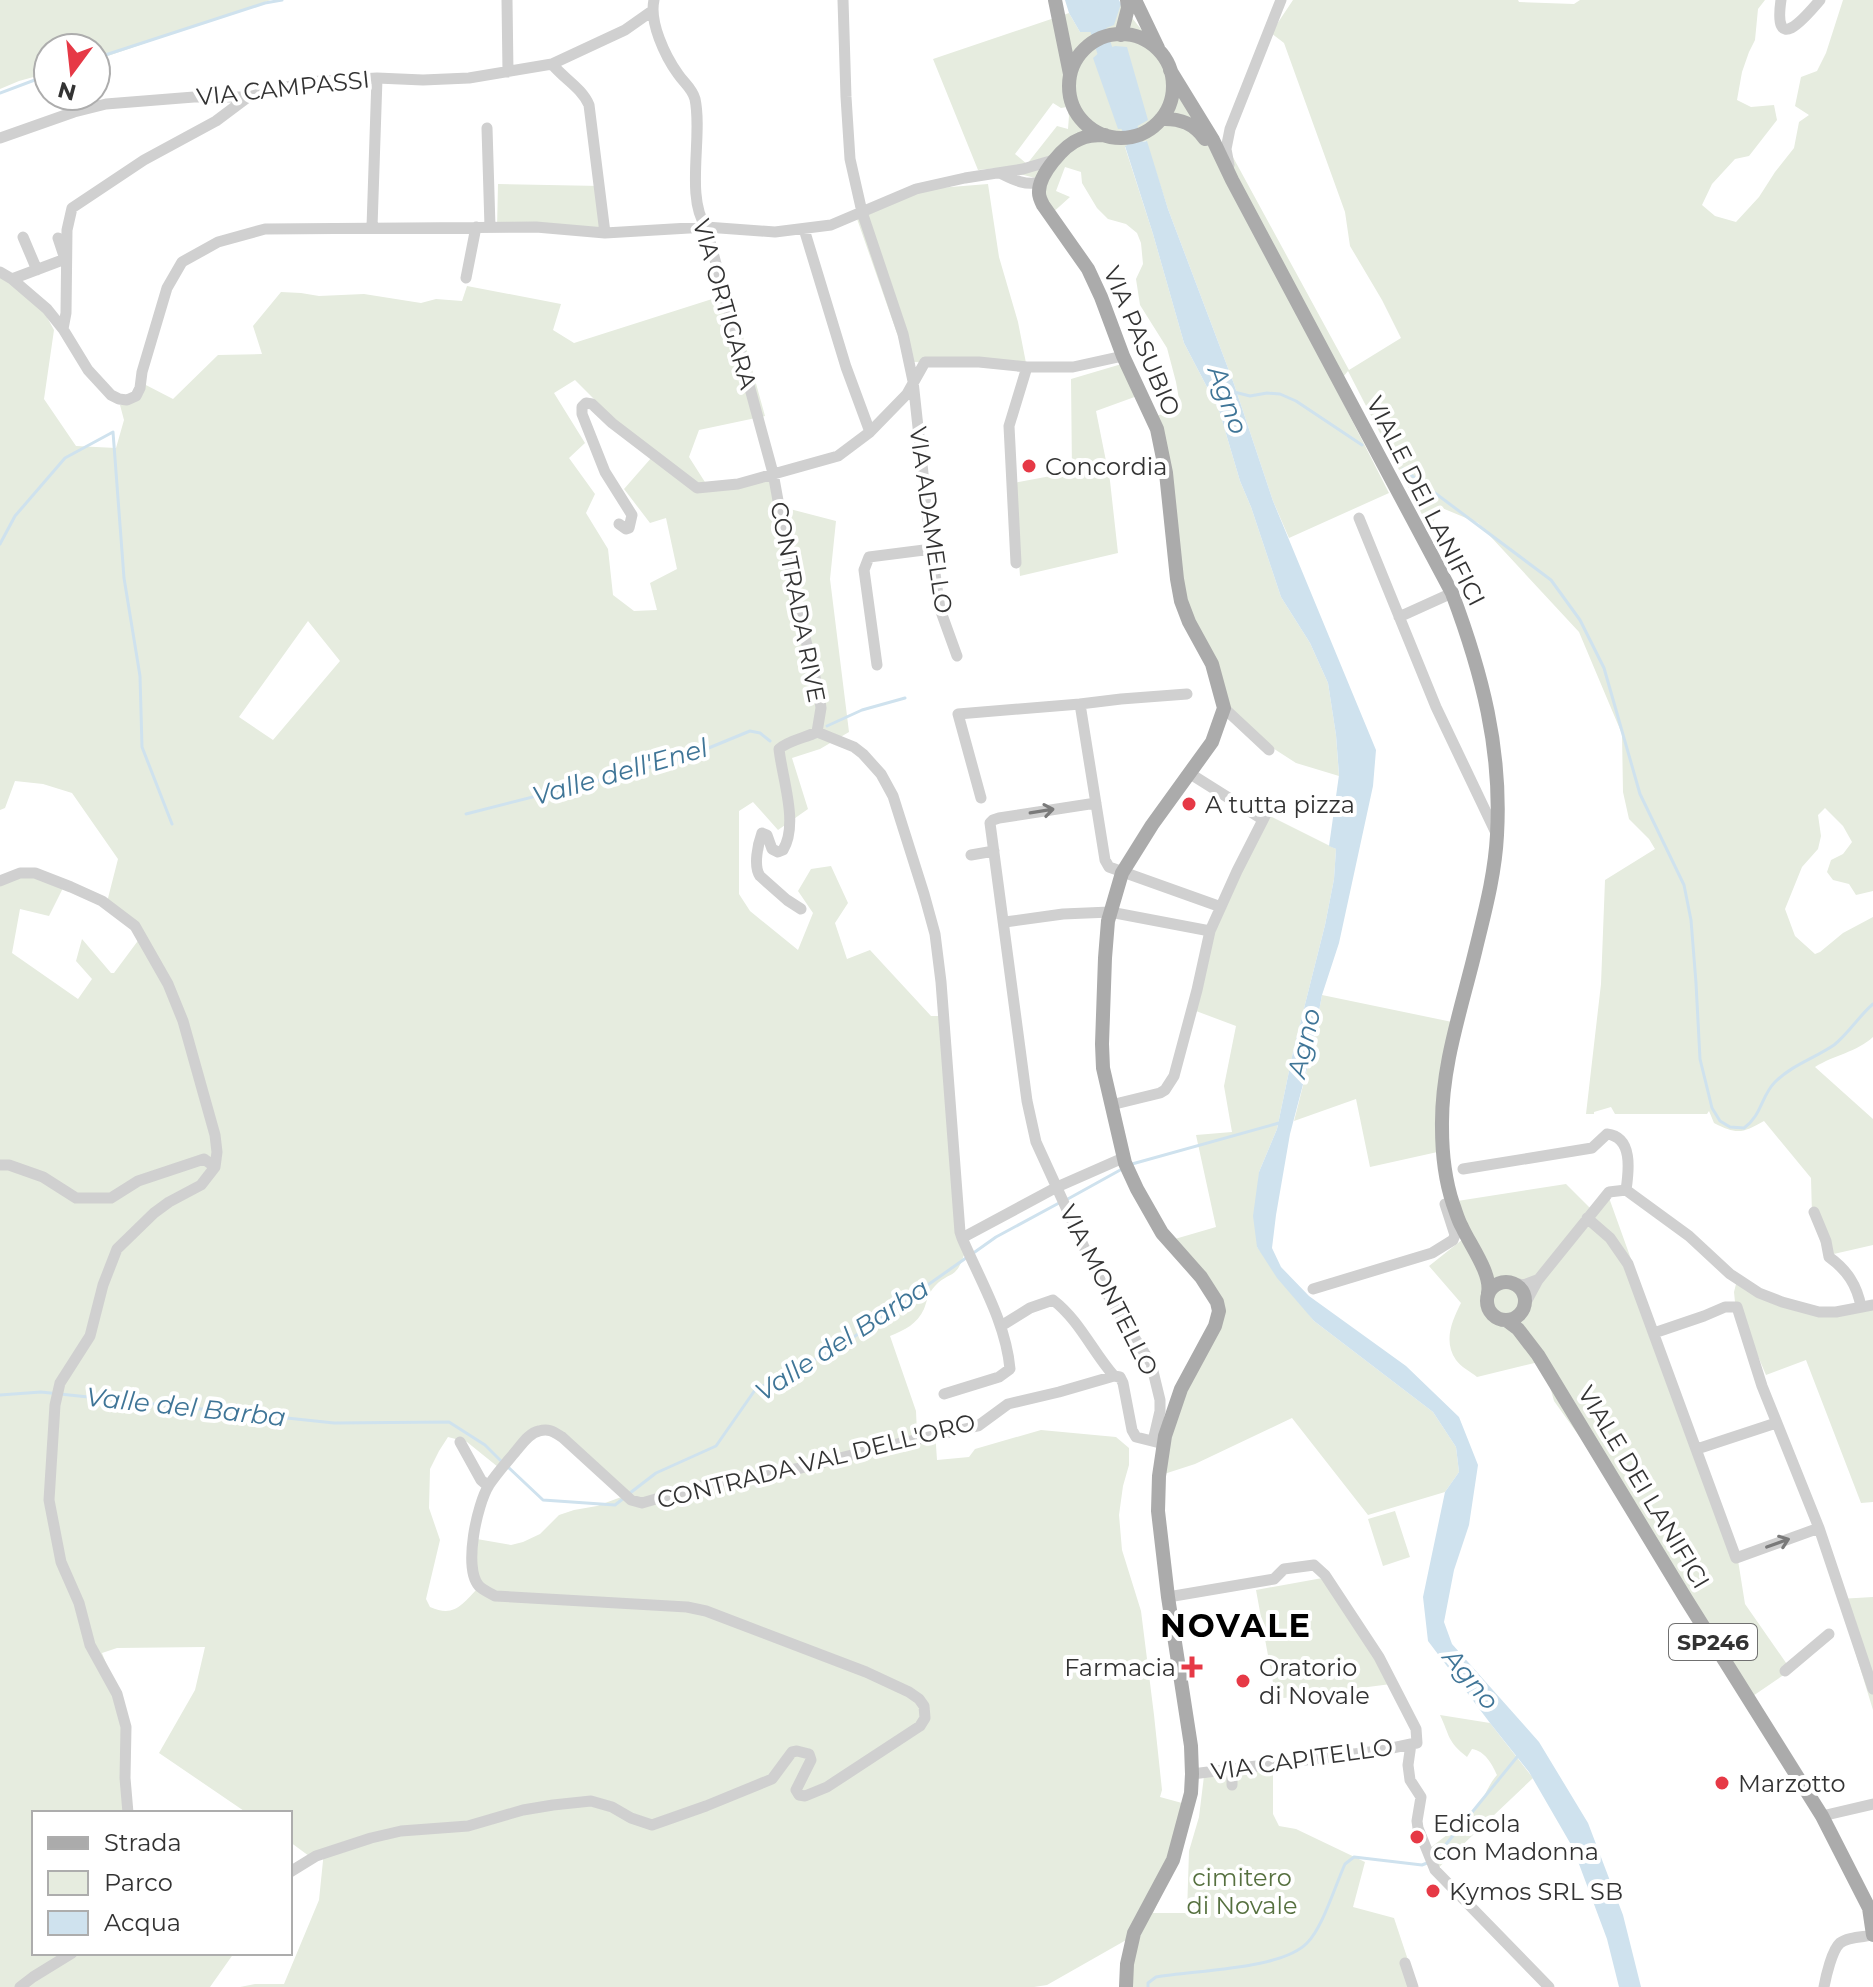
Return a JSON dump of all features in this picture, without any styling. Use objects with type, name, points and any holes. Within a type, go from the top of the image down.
[{"type":"main road","points":[[1121,35],[1127,15],[1127,0]]},
{"type":"main road","points":[[1043,205],[1039,195],[1041,182],[1068,145],[1093,135],[1136,136],[1156,124],[1170,104],[1173,87],[1170,70],[1135,0]]},
{"type":"main road","points":[[1057,6],[1073,33],[1090,43]]},
{"type":"main road","points":[[1057,6],[1071,96],[1076,110],[1093,130],[1105,135]]},
{"type":"main road","points":[[1070,76],[1078,57],[1090,43],[1108,37],[1136,37],[1160,52]]},
{"type":"main road","name":"VIALE DEI LANIFICI","points":[[1170,70],[1213,140],[1452,593],[1472,646],[1488,709],[1497,769],[1497,836],[1487,905],[1447,1060],[1442,1094],[1443,1145],[1453,1202],[1489,1282],[1489,1310],[1496,1318],[1506,1320],[1518,1329],[1538,1355],[1822,1816],[1869,1908],[1873,1935]]},
{"type":"main road","points":[[1068,145],[1076,110]]},
{"type":"main road","name":"VIALE DEI LANIFICI","points":[[1156,124],[1175,118],[1188,123],[1202,135],[1232,180]]},
{"type":"main road","name":"VIA PASUBIO","points":[[1043,205],[1088,269],[1157,429],[1166,473],[1181,601],[1212,664],[1224,708]]},
{"type":"main road","points":[[1126,1987],[1134,1933],[1173,1860],[1191,1793],[1188,1725],[1158,1511],[1158,1442],[1181,1389],[1215,1326],[1219,1311],[1213,1293],[1162,1233],[1126,1165],[1103,1068],[1105,958],[1110,912],[1122,873],[1152,825],[1212,742],[1224,708]]},
{"type":"main road","name":"VIALE DEI LANIFICI","points":[[1470,1241],[1495,1275],[1517,1286],[1524,1295],[1523,1321],[1538,1355]]},
{"type":"main road","points":[[1488,1293],[1497,1284],[1511,1283]]},
{"type":"main road","points":[[1506,1320],[1518,1316],[1523,1308]]},
{"type":"street","points":[[507,0],[508,72]]},
{"type":"street","name":"VIA ADAMELLO","points":[[843,0],[850,159],[862,212],[903,334],[913,381],[940,609],[957,656]]},
{"type":"street","points":[[1232,180],[1226,149],[1230,129],[1281,0]]},
{"type":"street","points":[[1781,0],[1781,24],[1790,29],[1798,25],[1820,0]]},
{"type":"street","name":"VIA CAMPASSI","points":[[0,138],[106,104],[194,97],[248,97],[306,82],[469,78],[552,64],[625,30],[653,5]]},
{"type":"street","name":"VIA ORTIGARA","points":[[653,5],[661,43],[669,61],[694,96],[697,117],[697,204],[706,227],[773,473]]},
{"type":"street","points":[[552,64],[585,96],[589,105],[605,233]]},
{"type":"street","points":[[372,227],[377,78]]},
{"type":"street","points":[[63,329],[67,225],[72,208],[144,160],[216,121],[248,97]]},
{"type":"street","points":[[487,128],[490,227]]},
{"type":"street","points":[[1213,140],[1230,129]]},
{"type":"street","points":[[0,272],[47,309],[88,370],[111,395],[127,400],[136,396],[140,388],[167,288],[182,262],[218,242],[265,229],[536,227],[605,233],[706,227],[775,232],[831,225],[916,189],[1023,169],[1057,159]]},
{"type":"street","points":[[1000,172],[1019,182],[1043,205]]},
{"type":"street","points":[[1019,182],[1041,182]]},
{"type":"street","points":[[466,278],[476,227]]},
{"type":"street","points":[[804,229],[846,367],[870,432]]},
{"type":"street","points":[[23,237],[37,270]]},
{"type":"street","points":[[58,238],[65,259]]},
{"type":"street","points":[[12,279],[65,259]]},
{"type":"street","points":[[625,529],[632,515],[605,472],[582,414],[586,403],[592,404],[697,488],[738,484],[838,456],[870,432],[907,394],[925,362],[1073,367],[1123,356]]},
{"type":"street","points":[[1016,563],[1009,426],[1027,367]]},
{"type":"street","name":"CONTRADA RIVE","points":[[773,473],[797,605],[819,693],[821,708],[817,732]]},
{"type":"street","points":[[1359,518],[1436,707],[1497,836]]},
{"type":"street","points":[[877,665],[864,570],[869,557],[932,549]]},
{"type":"street","points":[[1399,617],[1452,593]]},
{"type":"street","points":[[981,798],[958,714],[1187,694]]},
{"type":"street","points":[[1080,704],[1105,860],[1109,867],[1221,907]]},
{"type":"street","points":[[1224,708],[1269,750]]},
{"type":"street","points":[[801,909],[760,876],[755,865],[762,833],[767,835],[772,849],[778,852],[788,842],[790,824],[779,749],[817,732],[854,747],[881,774],[893,796],[935,934],[960,1232],[1001,1326],[1010,1369],[999,1377],[944,1394]]},
{"type":"street","points":[[1111,1105],[1160,1093],[1174,1076],[1210,931],[1262,815],[1189,773]]},
{"type":"street","name":"VIA MONTELLO","points":[[1096,803],[999,818],[990,823],[1027,1101],[1036,1142],[1113,1305],[1151,1363],[1160,1400],[1158,1442]]},
{"type":"street","points":[[971,855],[994,851]]},
{"type":"street","points":[[0,881],[20,873],[35,873],[102,901],[135,926],[168,984],[183,1021],[215,1135],[215,1167],[201,1185],[154,1213],[117,1249],[103,1285],[90,1336],[60,1383],[55,1405],[49,1500],[61,1562],[79,1603],[90,1645],[117,1694],[126,1727],[128,1811]]},
{"type":"street","points":[[1005,922],[1063,914],[1110,912],[1210,931]]},
{"type":"street","points":[[1463,1169],[1592,1148],[1607,1134],[1615,1135],[1624,1144],[1629,1161],[1626,1190]]},
{"type":"street","points":[[0,1165],[9,1165],[43,1177],[76,1198],[111,1198],[138,1181],[204,1159],[215,1167]]},
{"type":"street","points":[[962,1238],[1058,1190],[1126,1165]]},
{"type":"street","points":[[1523,1308],[1538,1280],[1609,1192],[1626,1190],[1689,1236],[1730,1274],[1759,1293],[1819,1312],[1867,1306],[1849,1275],[1829,1257],[1814,1212]]},
{"type":"street","points":[[1313,1289],[1421,1257],[1453,1240],[1455,1235],[1445,1204],[1453,1202]]},
{"type":"street","points":[[1587,1218],[1610,1238],[1628,1264],[1736,1558],[1819,1528]]},
{"type":"street","points":[[1511,1283],[1524,1285],[1538,1280]]},
{"type":"street","points":[[1001,1326],[1030,1308],[1053,1300],[1068,1311],[1103,1364],[1114,1376],[1120,1377],[1136,1437],[1158,1442]]},
{"type":"street","points":[[1654,1333],[1725,1307],[1737,1307],[1762,1386],[1819,1528],[1873,1689]]},
{"type":"street","name":"CONTRADA VAL DELL'ORO","points":[[292,1871],[316,1856],[371,1838],[401,1831],[468,1826],[553,1805],[591,1801],[652,1825],[772,1779],[792,1752],[797,1751],[809,1754],[811,1760],[796,1790],[799,1795],[805,1796],[827,1787],[920,1726],[925,1718],[924,1706],[909,1692],[866,1672],[706,1611],[671,1605],[495,1596],[478,1586],[471,1556],[479,1511],[488,1486],[530,1436],[539,1431],[552,1430],[626,1497],[642,1503],[711,1483],[816,1465],[978,1426],[1008,1404],[1114,1376]]},
{"type":"street","points":[[1697,1449],[1776,1423]]},
{"type":"street","points":[[460,1442],[481,1480],[488,1486]]},
{"type":"street","points":[[1168,1597],[1274,1579],[1284,1569],[1314,1565],[1325,1575],[1379,1657],[1416,1729],[1417,1743],[1411,1744],[1408,1765],[1410,1780],[1421,1797],[1417,1821],[1435,1870],[1549,1987]]},
{"type":"street","points":[[1785,1671],[1829,1634]]},
{"type":"street","name":"VIA CAPITELLO","points":[[1192,1774],[1378,1751],[1411,1744]]},
{"type":"street","points":[[1232,1769],[1232,1785]]},
{"type":"street","points":[[1822,1816],[1873,1804]]},
{"type":"street","points":[[1824,1987],[1838,1945],[1842,1941],[1873,1935]]},
{"type":"street","points":[[20,1987],[69,1955]]},
{"type":"street","points":[[1405,1963],[1413,1987]]},
{"type":"green space","points":[[0,0],[271,0],[112,55],[112,32],[32,32],[32,77],[0,89]]},
{"type":"green space","points":[[1293,0],[1518,0],[1574,4],[1580,0],[1765,0],[1758,9],[1755,40],[1742,72],[1737,100],[1751,107],[1774,105],[1777,120],[1749,156],[1735,159],[1712,184],[1702,205],[1715,216],[1736,222],[1759,197],[1794,148],[1799,122],[1809,115],[1795,106],[1801,77],[1817,71],[1843,0],[1873,0],[1873,891],[1856,895],[1849,884],[1833,880],[1827,872],[1831,860],[1843,854],[1852,842],[1843,826],[1825,808],[1818,815],[1821,836],[1818,849],[1802,867],[1785,909],[1795,936],[1815,954],[1843,933],[1873,917],[1873,1037],[1815,1067],[1873,1119],[1873,1245],[1825,1256],[1812,1215],[1811,1178],[1764,1121],[1745,1130],[1734,1131],[1714,1123],[1709,1111],[1707,1114],[1615,1114],[1611,1107],[1586,1114],[1601,984],[1605,880],[1655,849],[1629,819],[1623,792],[1622,734],[1579,632],[1478,523],[1442,508],[1429,528],[1348,371],[1335,387],[1389,493],[1289,538],[1273,501],[1146,141],[1125,147],[1184,343],[1219,410],[1240,481],[1281,597],[1310,643],[1328,683],[1339,776],[1296,763],[1220,714],[1220,687],[1181,602],[1151,419],[1180,405],[1167,348],[1140,305],[1136,279],[1143,264],[1137,233],[1126,224],[1108,219],[1097,208],[1082,183],[1081,172],[1065,167],[1056,191],[1070,197],[1050,215],[1039,179],[997,168],[978,170],[933,59],[1069,13],[1080,32],[1121,4],[1160,53],[1198,121],[1228,148],[1349,370],[1401,338],[1350,246],[1345,212],[1284,43],[1271,33]],"holes":[[[1053,103],[1061,108],[1067,107],[1068,129],[1057,126],[1027,164],[1015,154]]]},
{"type":"green space","points":[[498,184],[601,186],[608,232],[497,229]]},
{"type":"green space","points":[[988,184],[999,257],[1026,363],[907,362],[856,216],[926,189]]},
{"type":"green space","name":"cimitero di Novale","points":[[0,275],[43,310],[54,330],[44,399],[76,446],[116,448],[124,420],[120,405],[131,404],[142,383],[173,399],[218,355],[262,354],[253,326],[281,292],[319,296],[364,294],[421,303],[436,299],[462,301],[467,286],[561,304],[553,330],[574,343],[731,293],[765,416],[699,430],[689,457],[710,490],[769,480],[786,508],[836,521],[830,579],[849,732],[820,749],[792,758],[808,809],[778,830],[753,802],[739,811],[739,894],[750,911],[798,950],[813,913],[798,891],[811,869],[831,866],[848,903],[835,923],[847,959],[870,950],[931,1016],[944,1016],[964,1255],[955,1272],[933,1289],[918,1319],[890,1336],[916,1411],[917,1434],[935,1431],[937,1460],[969,1457],[975,1449],[1041,1430],[1116,1437],[1129,1448],[1129,1465],[1119,1515],[1122,1550],[1141,1611],[1162,1790],[1160,1797],[1193,1806],[1153,1913],[1187,1913],[1189,1851],[1199,1817],[1204,1776],[1273,1769],[1273,1814],[1279,1826],[1296,1829],[1365,1862],[1353,1907],[1394,1918],[1417,1987],[1127,1987],[1135,1935],[1047,1985],[1034,1987],[240,1987],[284,1984],[319,1900],[324,1851],[309,1856],[292,1843],[292,1811],[244,1811],[159,1753],[195,1690],[205,1647],[117,1648],[102,1653],[128,1719],[130,1811],[32,1811],[32,1955],[233,1955],[210,1987],[0,1987],[0,884],[19,874],[64,886],[49,916],[20,909],[12,953],[78,999],[92,979],[76,961],[82,939],[114,973],[140,938],[106,906],[118,859],[72,793],[43,784],[15,781],[5,808],[0,810]],"holes":[[[575,380],[652,457],[624,489],[650,523],[666,518],[677,569],[650,583],[657,610],[634,611],[613,595],[608,549],[586,513],[595,494],[569,458],[585,443],[554,393]],[[308,621],[340,661],[273,740],[239,717]],[[535,1430],[574,1446],[624,1496],[559,1515],[540,1534],[523,1542],[511,1545],[471,1538],[479,1587],[458,1608],[446,1611],[430,1607],[426,1599],[440,1540],[429,1508],[430,1469],[439,1451],[448,1437],[467,1442],[498,1467]]]},
{"type":"green space","points":[[1125,363],[1140,395],[1096,411],[1110,481],[1118,553],[1020,576],[1013,483],[1072,472],[1071,379]]},
{"type":"green space","points":[[1268,815],[1336,849],[1325,925],[1277,1129],[1259,1172],[1257,1247],[1314,1321],[1433,1412],[1456,1447],[1459,1472],[1445,1492],[1368,1515],[1292,1418],[1195,1464],[1161,1475],[1164,1446],[1218,1311],[1168,1241],[1216,1227],[1196,1135],[1232,1132],[1224,1086],[1236,1026],[1188,1008],[1201,960]]},
{"type":"green space","points":[[1322,995],[1457,1023],[1442,1151],[1370,1167],[1356,1099],[1294,1121]]},
{"type":"green space","points":[[1566,1184],[1594,1212],[1608,1195],[1737,1554],[1745,1604],[1791,1670],[1747,1700],[1605,1472],[1554,1401],[1543,1361],[1477,1377],[1458,1363],[1452,1353],[1450,1331],[1461,1303],[1429,1266],[1463,1239],[1451,1202]]},
{"type":"green space","points":[[1737,1280],[1809,1311],[1873,1306],[1873,1502],[1861,1503],[1806,1360],[1766,1375],[1735,1302]]},
{"type":"green space","points":[[1395,1511],[1410,1557],[1383,1566],[1368,1519]]},
{"type":"green space","points":[[1328,1577],[1391,1684],[1276,1699],[1256,1590]]},
{"type":"green space","points":[[1873,1597],[1873,1710],[1839,1599]]},
{"type":"green space","points":[[1440,1715],[1490,1723],[1533,1778],[1435,1871],[1426,1851],[1474,1810],[1497,1775],[1481,1752],[1472,1749],[1467,1757],[1456,1747]]},
{"type":"water","points":[[1065,0],[1119,0],[1121,4],[1114,25],[1096,32],[1080,32]]},
{"type":"water","points":[[1115,46],[1127,47],[1148,120],[1134,128],[1118,129],[1093,58]]},
{"type":"water","points":[[1147,141],[1168,209],[1234,384],[1273,501],[1376,750],[1373,786],[1339,943],[1322,995],[1311,1054],[1290,1134],[1272,1248],[1281,1267],[1309,1296],[1406,1366],[1459,1417],[1478,1465],[1469,1525],[1454,1570],[1444,1622],[1452,1644],[1539,1742],[1588,1823],[1623,1915],[1641,1987],[1619,1987],[1607,1939],[1573,1848],[1529,1772],[1428,1641],[1423,1597],[1445,1492],[1459,1472],[1456,1447],[1433,1412],[1314,1321],[1277,1278],[1257,1247],[1253,1216],[1259,1172],[1277,1129],[1334,879],[1336,849],[1329,846],[1339,775],[1336,735],[1328,683],[1310,643],[1281,597],[1240,481],[1219,410],[1184,343],[1125,146]]},
{"type":"waterway","points":[[112,53],[282,0]]},
{"type":"waterway","name":"Agno","points":[[1089,0],[1110,67]]},
{"type":"waterway","points":[[0,93],[32,81]]},
{"type":"waterway","name":"Agno","points":[[1123,108],[1141,162]]},
{"type":"waterway","points":[[1234,392],[1250,396],[1280,394],[1296,401],[1362,445]]},
{"type":"waterway","points":[[0,544],[15,516],[65,458],[113,432],[124,578],[140,676],[142,747],[172,824]]},
{"type":"waterway","points":[[1403,469],[1551,580],[1580,620],[1604,668],[1640,794],[1684,885],[1691,920],[1700,1059],[1712,1108],[1720,1121],[1730,1127],[1744,1128],[1775,1082],[1834,1045],[1873,1004]]},
{"type":"waterway","name":"Valle dell'Enel","points":[[827,726],[862,710],[905,698]]},
{"type":"waterway","name":"Valle dell'Enel","points":[[466,814],[682,759],[750,731],[760,733],[770,741]]},
{"type":"waterway","name":"Valle del Barba","points":[[1132,1164],[1279,1123]]},
{"type":"waterway","name":"Valle del Barba","points":[[1066,1200],[1122,1169]]},
{"type":"waterway","name":"Valle del Barba","points":[[972,1254],[996,1237],[1059,1203]]},
{"type":"waterway","name":"Valle del Barba","points":[[630,1493],[656,1473],[716,1446],[755,1390],[841,1346],[966,1258]]},
{"type":"waterway","name":"Valle del Barba","points":[[0,1395],[41,1392],[334,1423],[449,1422],[485,1445],[501,1461]]},
{"type":"waterway","name":"Valle del Barba","points":[[507,1466],[543,1500],[615,1505],[624,1498]]},
{"type":"waterway","points":[[1434,1859],[1517,1757]]},
{"type":"waterway","points":[[1148,1987],[1148,1983],[1156,1977],[1236,1968],[1295,1952],[1313,1936],[1345,1864],[1354,1857],[1422,1865],[1427,1863]]},
{"type":"place","name":"Concordia","points":[[1029,466]]},
{"type":"place","name":"A tutta pizza","points":[[1189,804]]},
{"type":"place","name":"Farmacia","points":[[1192,1667]]},
{"type":"place","name":"Oratorio di Novale","points":[[1243,1681]]},
{"type":"place","name":"Marzotto","points":[[1722,1783]]},
{"type":"place","name":"Edicola con Madonna","points":[[1417,1837]]},
{"type":"place","name":"Kymos SRL SB","points":[[1433,1891]]},
{"type":"district","name":"NOVALE","points":[[1236,1625]]}]
